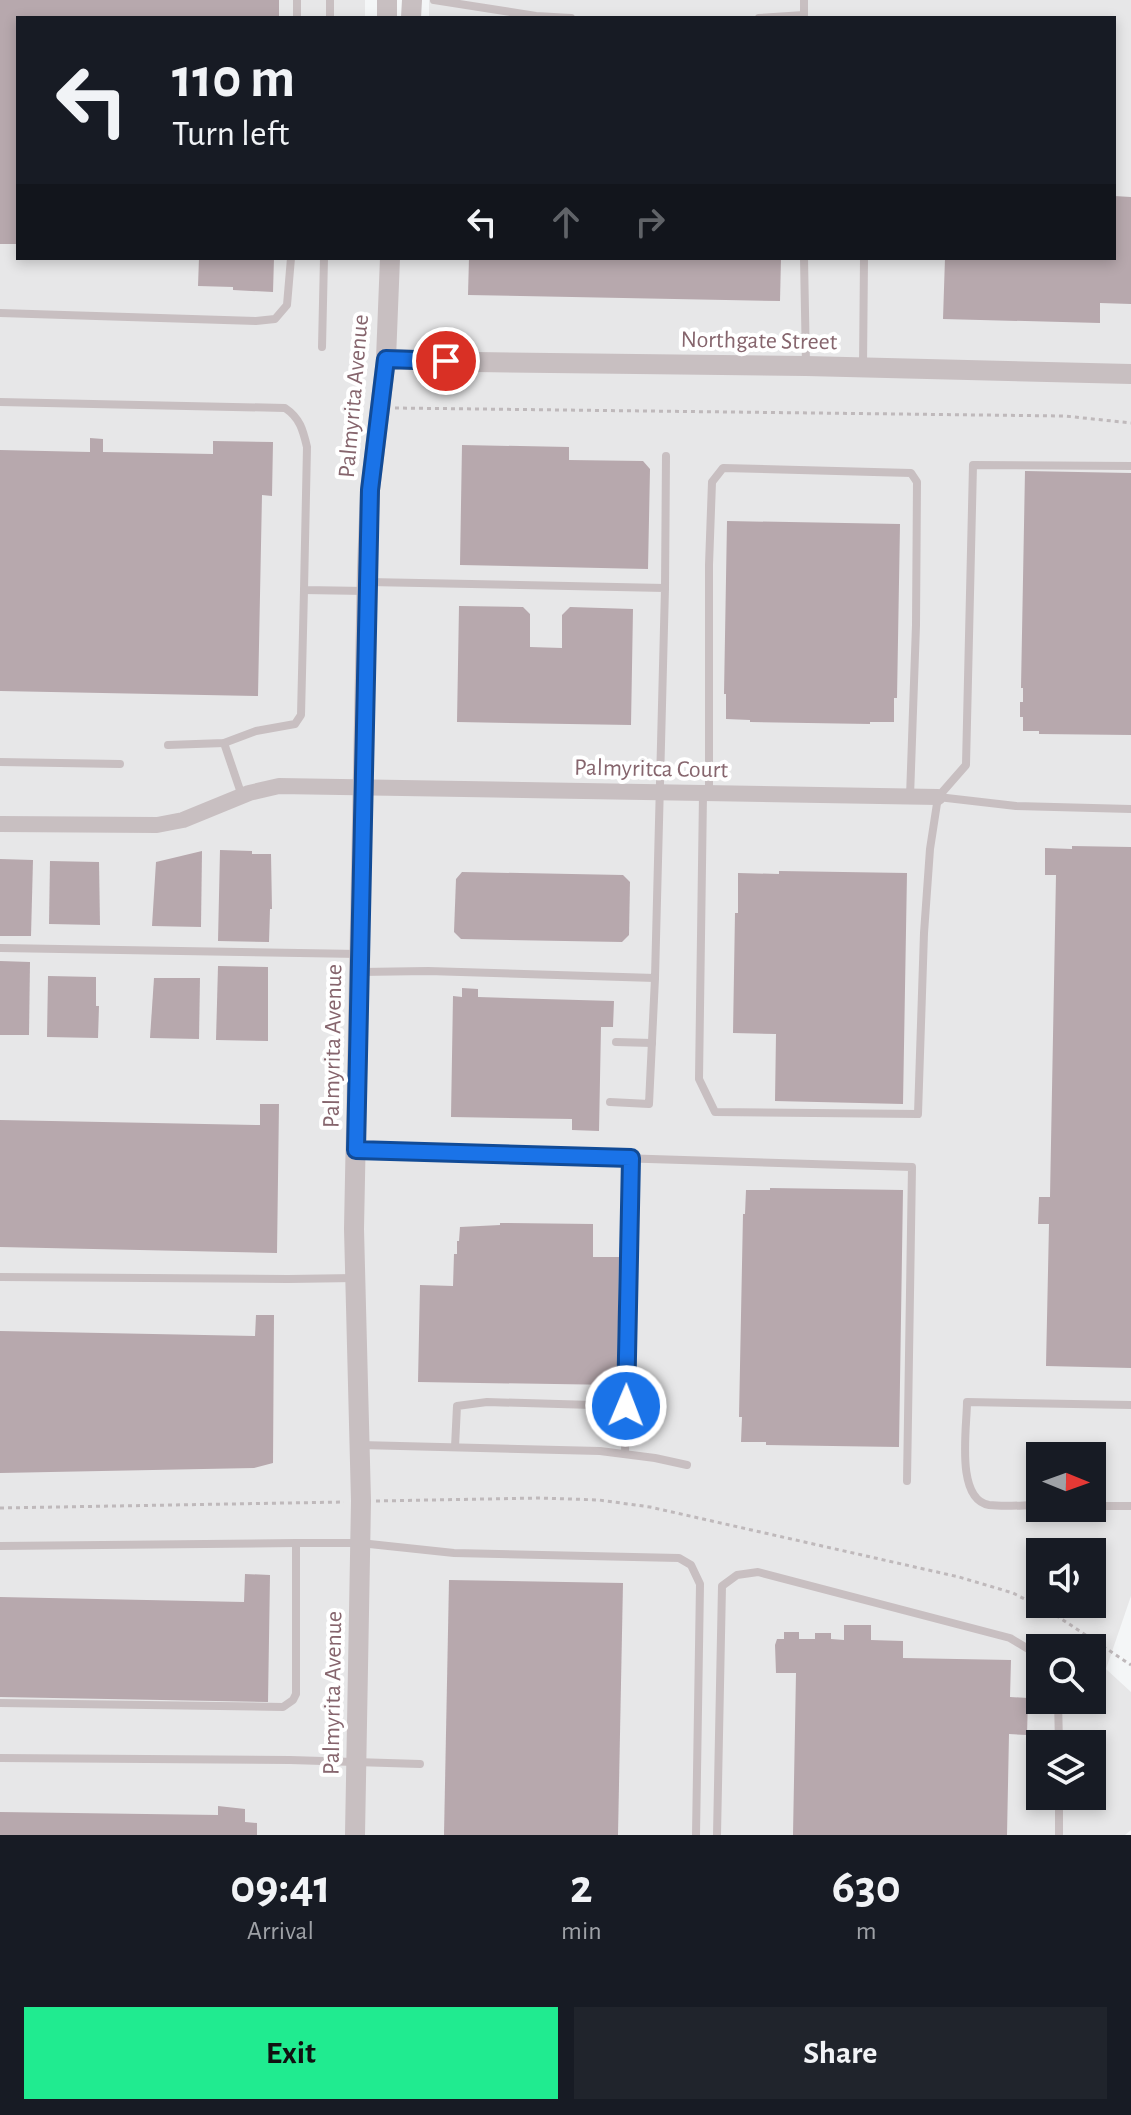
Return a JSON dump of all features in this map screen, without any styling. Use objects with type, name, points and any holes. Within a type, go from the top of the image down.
[{"type":"street","name":"Palmyrita Avenue","points":[[355,1835],[361,1501],[356,1150],[367,587],[370,490],[386,359],[390,260]]},
{"type":"street","name":"Northgate Street","points":[[386,359],[1131,374]]},
{"type":"street","points":[[0,824],[157,825],[183,820],[242,796],[279,786],[363,786]]},
{"type":"street","name":"Palmyritca Court","points":[[363,786],[938,797]]},
{"type":"lane","points":[[434,0],[536,16]]},
{"type":"lane","points":[[789,16],[804,15],[804,0]]},
{"type":"lane","points":[[0,313],[256,321],[275,319],[287,305],[291,260]]},
{"type":"lane","points":[[322,347],[324,260]]},
{"type":"lane","points":[[804,260],[806,366]]},
{"type":"lane","points":[[863,367],[864,260]]},
{"type":"lane","points":[[0,402],[285,408],[301,424],[307,447],[301,715],[295,724],[256,731],[224,743],[168,745]]},
{"type":"lane","points":[[610,1102],[649,1104],[661,792],[666,456]]},
{"type":"lane","points":[[910,797],[917,482],[911,473],[723,468],[712,482],[699,1079],[715,1112],[918,1114],[930,849],[938,797],[966,765],[973,465],[1131,466]]},
{"type":"lane","points":[[304,590],[367,587],[665,588]]},
{"type":"lane","points":[[224,743],[242,796]]},
{"type":"lane","points":[[0,762],[120,764]]},
{"type":"lane","points":[[938,797],[1016,806],[1131,809]]},
{"type":"lane","points":[[0,948],[360,963],[428,971],[655,978]]},
{"type":"lane","points":[[616,1042],[652,1043]]},
{"type":"lane","points":[[356,1150],[912,1167],[907,1481]]},
{"type":"lane","points":[[625,1454],[631,1158]]},
{"type":"lane","points":[[0,1277],[356,1278]]},
{"type":"lane","points":[[455,1447],[457,1406],[487,1402],[626,1406]]},
{"type":"lane","points":[[1026,1505],[988,1505],[969,1488],[966,1463],[967,1402],[1131,1405]]},
{"type":"lane","points":[[359,1445],[560,1450],[625,1454],[687,1465]]},
{"type":"lane","points":[[1106,1506],[1131,1506]]},
{"type":"lane","points":[[0,1703],[283,1707],[296,1694],[296,1543]]},
{"type":"lane","points":[[0,1546],[360,1543],[454,1553],[679,1558],[691,1565],[700,1584],[696,1835]]},
{"type":"lane","points":[[717,1835],[722,1586],[737,1575],[758,1572],[1010,1638],[1026,1648]]},
{"type":"lane","points":[[0,1758],[420,1764]]},
{"type":"lane","points":[[1059,1810],[1059,1835]]},
{"type":"path","points":[[380,408],[1065,416],[1131,423]]},
{"type":"path","points":[[0,1508],[540,1498],[599,1500],[650,1507],[959,1577],[1013,1593],[1057,1616],[1131,1665]]},
{"type":"shaded area","points":[[0,0],[365,0],[365,16],[16,16],[16,260],[1116,260],[1116,16],[429,16],[429,0],[1131,0],[1131,1596],[1106,1669],[1131,1692],[1131,1830],[1125,1835],[0,1835]]},
{"type":"building","points":[[0,0],[279,0],[279,16],[16,16],[16,244],[0,244]]},
{"type":"building","points":[[1116,196],[1131,197],[1131,304],[1100,303],[1100,323],[943,319],[945,260],[1116,260]]},
{"type":"building","points":[[199,260],[274,260],[273,292],[198,286]]},
{"type":"building","points":[[469,260],[781,260],[780,301],[468,295]]},
{"type":"building","points":[[90,438],[103,439],[103,452],[213,454],[213,441],[273,442],[272,496],[262,495],[258,696],[0,691],[0,450],[90,452]]},
{"type":"building","points":[[462,445],[569,447],[569,460],[643,461],[650,469],[648,569],[460,565]]},
{"type":"building","points":[[1025,471],[1131,473],[1131,735],[1039,734],[1039,731],[1023,731],[1020,702],[1023,702]]},
{"type":"building","points":[[727,521],[900,524],[894,722],[750,722],[726,719]]},
{"type":"building","points":[[459,606],[523,607],[530,614],[530,647],[562,648],[562,615],[570,607],[633,609],[631,725],[457,722]]},
{"type":"building","points":[[1072,846],[1131,847],[1131,1368],[1046,1366],[1049,1224],[1038,1224],[1039,1197],[1050,1197],[1056,875],[1045,875],[1045,848],[1072,849]]},
{"type":"building","points":[[220,850],[271,854],[269,942],[218,941]]},
{"type":"building","points":[[202,851],[201,927],[152,926],[156,862]]},
{"type":"building","points":[[0,859],[33,860],[31,936],[0,936]]},
{"type":"building","points":[[50,861],[99,862],[100,925],[49,924]]},
{"type":"building","points":[[779,871],[907,873],[903,1104],[775,1101],[776,1034],[733,1033],[738,873],[779,874]]},
{"type":"building","points":[[462,872],[623,875],[630,882],[629,935],[622,942],[461,939],[454,932],[456,879]]},
{"type":"building","points":[[0,961],[30,962],[29,1035],[0,1035]]},
{"type":"building","points":[[218,966],[268,967],[268,1041],[216,1040]]},
{"type":"building","points":[[48,976],[96,977],[98,1038],[47,1037]]},
{"type":"building","points":[[154,978],[200,978],[199,1039],[150,1038]]},
{"type":"building","points":[[462,988],[478,989],[478,997],[614,1001],[613,1027],[601,1027],[599,1131],[572,1130],[572,1119],[451,1117],[453,996],[462,997]]},
{"type":"building","points":[[260,1104],[279,1104],[277,1253],[0,1247],[0,1120],[260,1125]]},
{"type":"building","points":[[746,1190],[903,1190],[899,1447],[741,1442],[743,1214]]},
{"type":"building","points":[[500,1223],[593,1224],[593,1257],[619,1257],[617,1385],[418,1382],[420,1285],[453,1286],[454,1254],[457,1254],[460,1227]]},
{"type":"building","points":[[256,1315],[274,1315],[273,1463],[254,1468],[0,1473],[0,1331],[255,1336]]},
{"type":"building","points":[[245,1574],[270,1575],[268,1702],[0,1697],[0,1597],[244,1602]]},
{"type":"building","points":[[449,1580],[623,1583],[618,1835],[444,1835]]},
{"type":"building","points":[[844,1625],[871,1625],[871,1640],[903,1641],[903,1658],[1011,1660],[1010,1697],[1026,1698],[1028,1714],[1026,1735],[1009,1734],[1007,1835],[793,1835],[796,1673],[776,1673],[775,1645],[777,1639],[784,1639],[784,1632],[799,1632],[799,1639],[815,1639],[815,1633],[831,1633],[831,1639],[844,1640]]},
{"type":"building","points":[[218,1806],[245,1809],[245,1822],[257,1823],[257,1835],[0,1835],[0,1812],[218,1815]]},
{"type":"route","points":[[446,361],[386,359],[370,490],[356,1150],[631,1158],[626,1406]]}]
